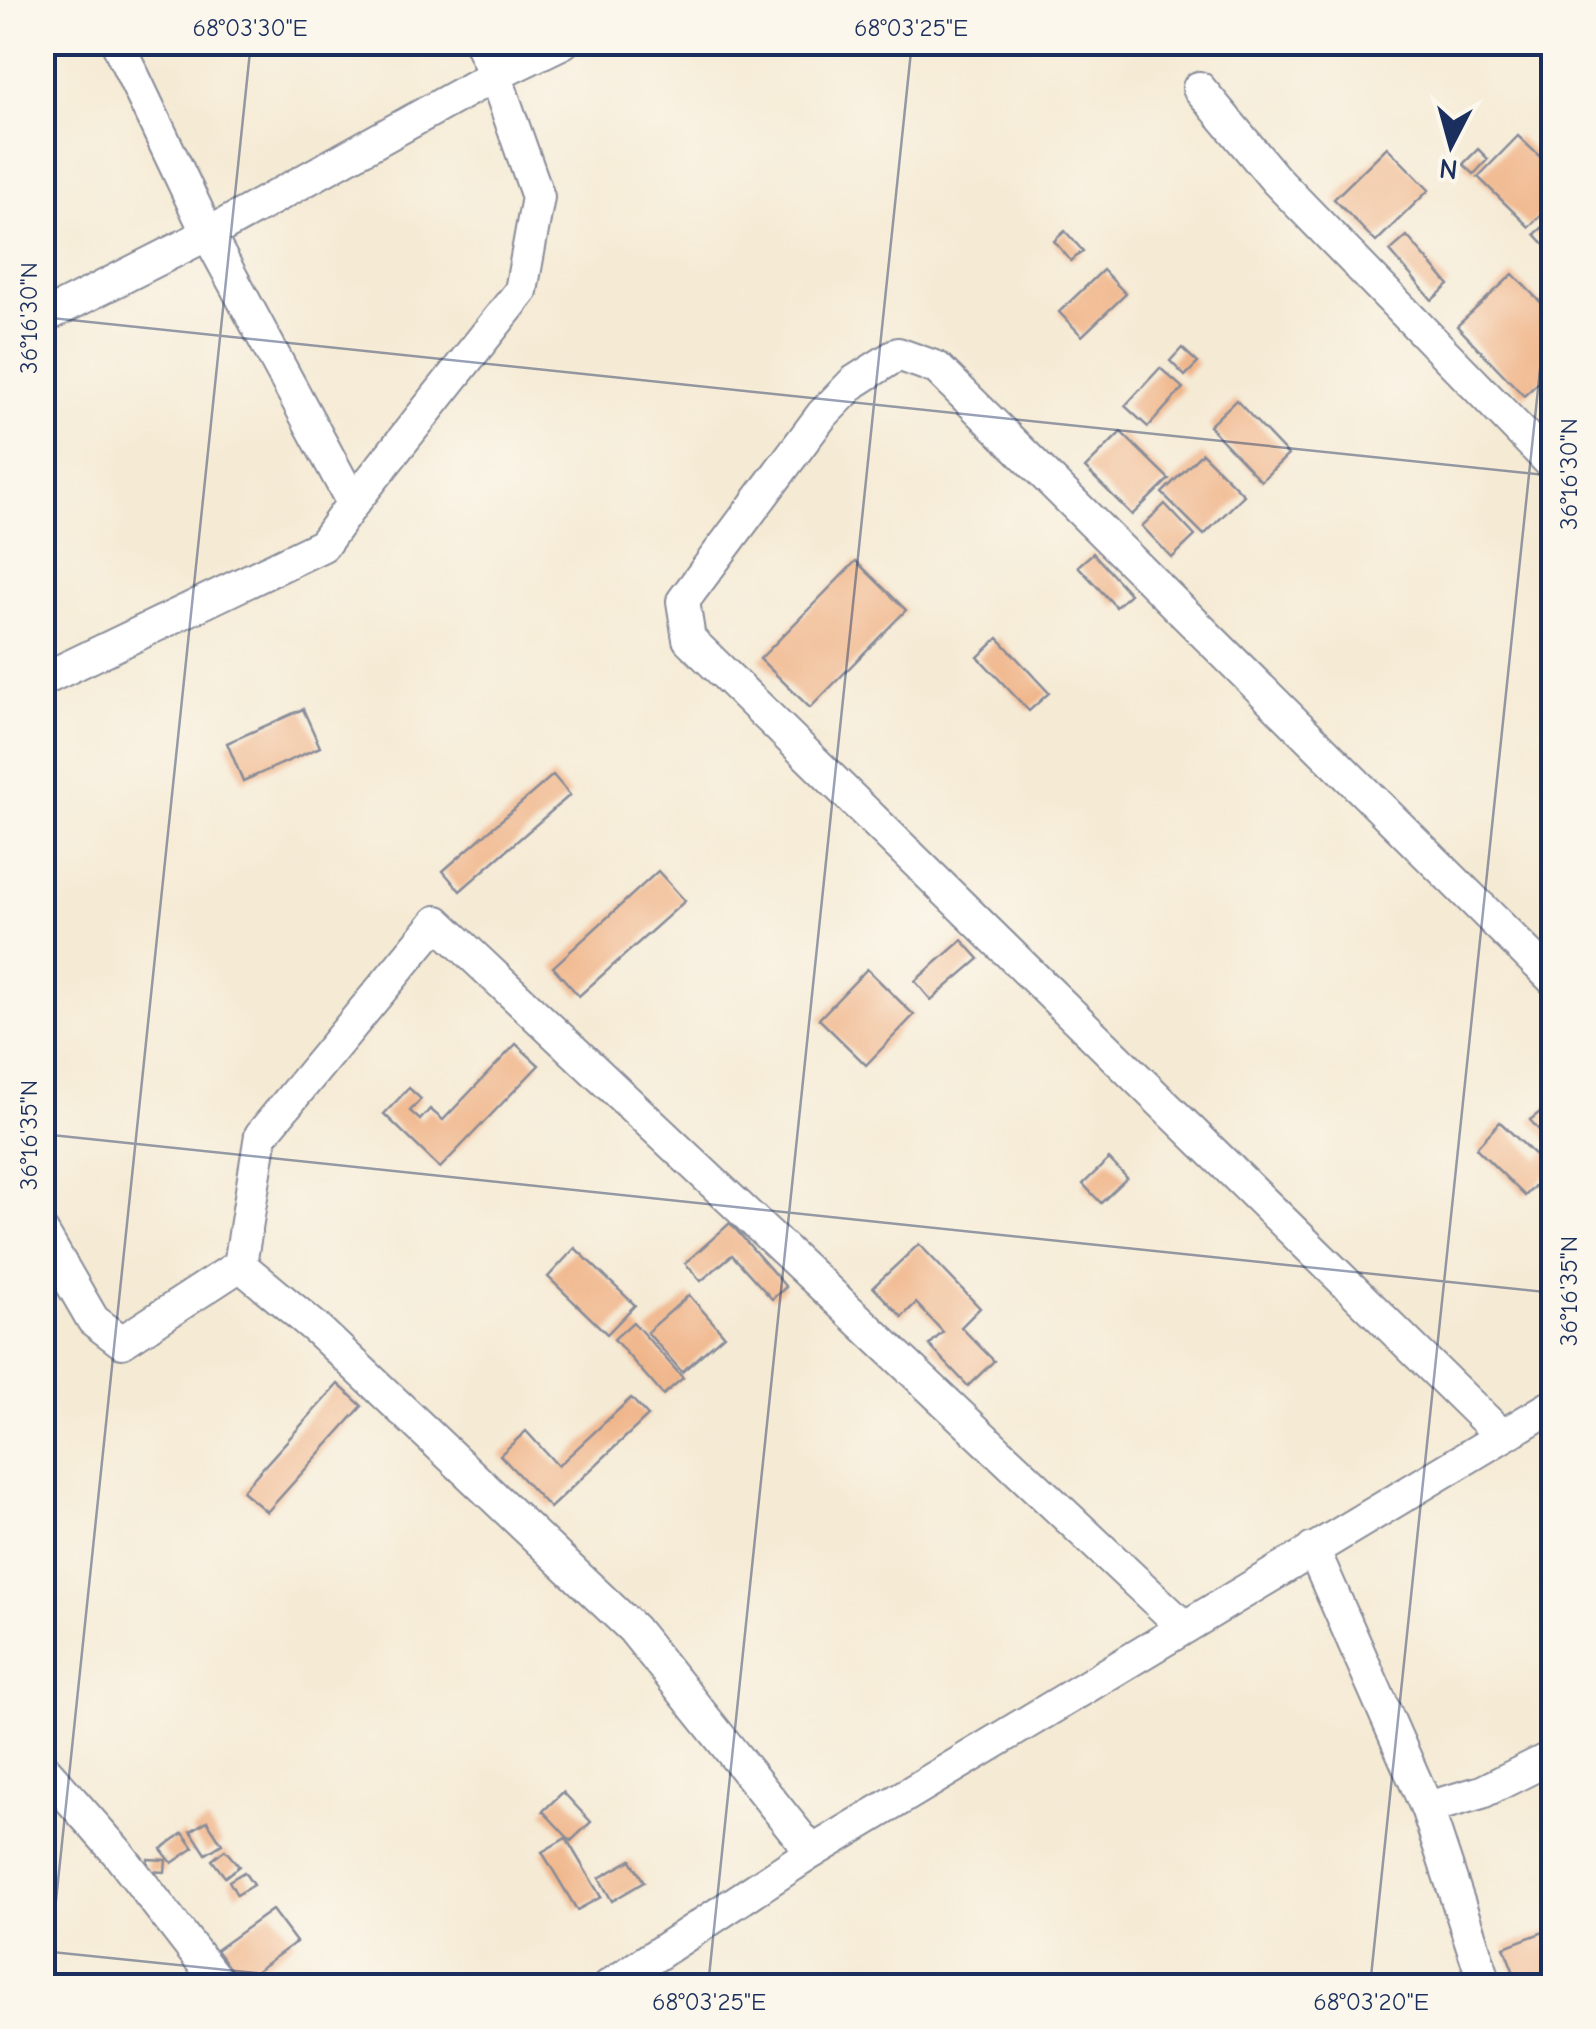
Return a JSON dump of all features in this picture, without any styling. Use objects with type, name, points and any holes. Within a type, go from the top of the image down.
[{"type":"street","points":[[117,42],[208,234],[353,503]]},
{"type":"street","points":[[42,680],[323,545],[521,291],[538,196],[480,42]]},
{"type":"street","points":[[42,318],[208,234],[495,75],[563,42]]},
{"type":"street","points":[[1199,88],[1276,180],[1554,466]]},
{"type":"street","points":[[1502,1436],[689,640],[682,600],[822,415],[854,382],[898,354],[937,368],[1554,980]]},
{"type":"street","points":[[42,1232],[94,1320],[122,1342],[240,1265],[261,1134],[437,922],[1184,1628]]},
{"type":"street","points":[[240,1265],[317,1329],[633,1629],[812,1852]]},
{"type":"street","points":[[609,1986],[812,1852],[1554,1405]]},
{"type":"street","points":[[1314,1549],[1427,1808],[1486,1986]]},
{"type":"street","points":[[1427,1808],[1482,1792],[1554,1756]]},
{"type":"street","points":[[42,1766],[116,1852],[221,1986]]},
{"type":"building","points":[[1518,136],[1554,170],[1554,202],[1529,227],[1478,177]]},
{"type":"building","points":[[1387,147],[1429,190],[1376,242],[1334,199]]},
{"type":"building","points":[[1478,149],[1488,159],[1474,174],[1463,164]]},
{"type":"building","points":[[1551,220],[1554,237],[1545,245],[1535,234]]},
{"type":"building","points":[[1065,231],[1083,251],[1071,261],[1054,241]]},
{"type":"building","points":[[1407,236],[1449,285],[1432,300],[1390,251]]},
{"type":"building","points":[[1103,270],[1126,294],[1082,336],[1059,312]]},
{"type":"building","points":[[1513,274],[1554,316],[1554,368],[1524,396],[1457,326]]},
{"type":"building","points":[[1182,348],[1198,363],[1185,376],[1170,361]]},
{"type":"building","points":[[1160,368],[1183,388],[1148,427],[1125,406]]},
{"type":"building","points":[[1236,400],[1288,455],[1261,481],[1209,426]]},
{"type":"building","points":[[1121,432],[1169,479],[1132,515],[1085,468]]},
{"type":"building","points":[[1202,453],[1244,495],[1204,535],[1162,493]]},
{"type":"building","points":[[1165,504],[1195,536],[1172,558],[1142,526]]},
{"type":"building","points":[[1093,553],[1130,594],[1116,607],[1078,566]]},
{"type":"building","points":[[856,561],[906,610],[810,708],[760,659]]},
{"type":"building","points":[[998,638],[1049,693],[1029,711],[978,657]]},
{"type":"building","points":[[303,709],[320,747],[243,781],[227,743]]},
{"type":"building","points":[[553,775],[570,795],[460,891],[443,871]]},
{"type":"building","points":[[658,871],[685,901],[579,996],[553,967]]},
{"type":"building","points":[[962,940],[979,959],[931,1000],[915,981]]},
{"type":"building","points":[[867,969],[914,1015],[866,1065],[819,1019]]},
{"type":"building","points":[[516,1044],[539,1065],[440,1168],[384,1114],[409,1088],[421,1099],[410,1111],[420,1120],[430,1109],[443,1120]]},
{"type":"building","points":[[1554,1101],[1554,1147],[1530,1120]]},
{"type":"building","points":[[1500,1122],[1539,1159],[1547,1151],[1554,1158],[1554,1167],[1525,1196],[1476,1148]]},
{"type":"building","points":[[1109,1159],[1127,1178],[1101,1203],[1083,1184]]},
{"type":"building","points":[[730,1223],[786,1287],[772,1299],[732,1255],[701,1281],[685,1263]]},
{"type":"building","points":[[919,1244],[980,1308],[961,1327],[994,1361],[968,1386],[929,1345],[943,1332],[916,1303],[902,1317],[873,1287]]},
{"type":"building","points":[[575,1248],[635,1305],[607,1334],[548,1277]]},
{"type":"building","points":[[689,1295],[724,1335],[682,1372],[647,1332]]},
{"type":"building","points":[[633,1322],[683,1378],[663,1395],[614,1339]]},
{"type":"building","points":[[338,1384],[362,1406],[267,1512],[242,1491]]},
{"type":"building","points":[[631,1398],[648,1416],[550,1508],[500,1455],[526,1431],[558,1466]]},
{"type":"building","points":[[563,1792],[591,1822],[571,1841],[543,1811]]},
{"type":"building","points":[[207,1821],[222,1844],[206,1854],[191,1831]]},
{"type":"building","points":[[183,1833],[194,1848],[172,1863],[161,1849]]},
{"type":"building","points":[[566,1838],[601,1897],[577,1910],[542,1852]]},
{"type":"building","points":[[225,1850],[239,1866],[225,1877],[212,1860]]},
{"type":"building","points":[[148,1859],[166,1860],[165,1872],[147,1871]]},
{"type":"building","points":[[631,1860],[644,1882],[612,1901],[599,1878]]},
{"type":"building","points":[[244,1872],[253,1885],[237,1895],[229,1881]]},
{"type":"building","points":[[272,1910],[296,1942],[240,1983],[216,1950]]},
{"type":"building","points":[[1554,1928],[1554,1986],[1519,1986],[1504,1947]]}]
